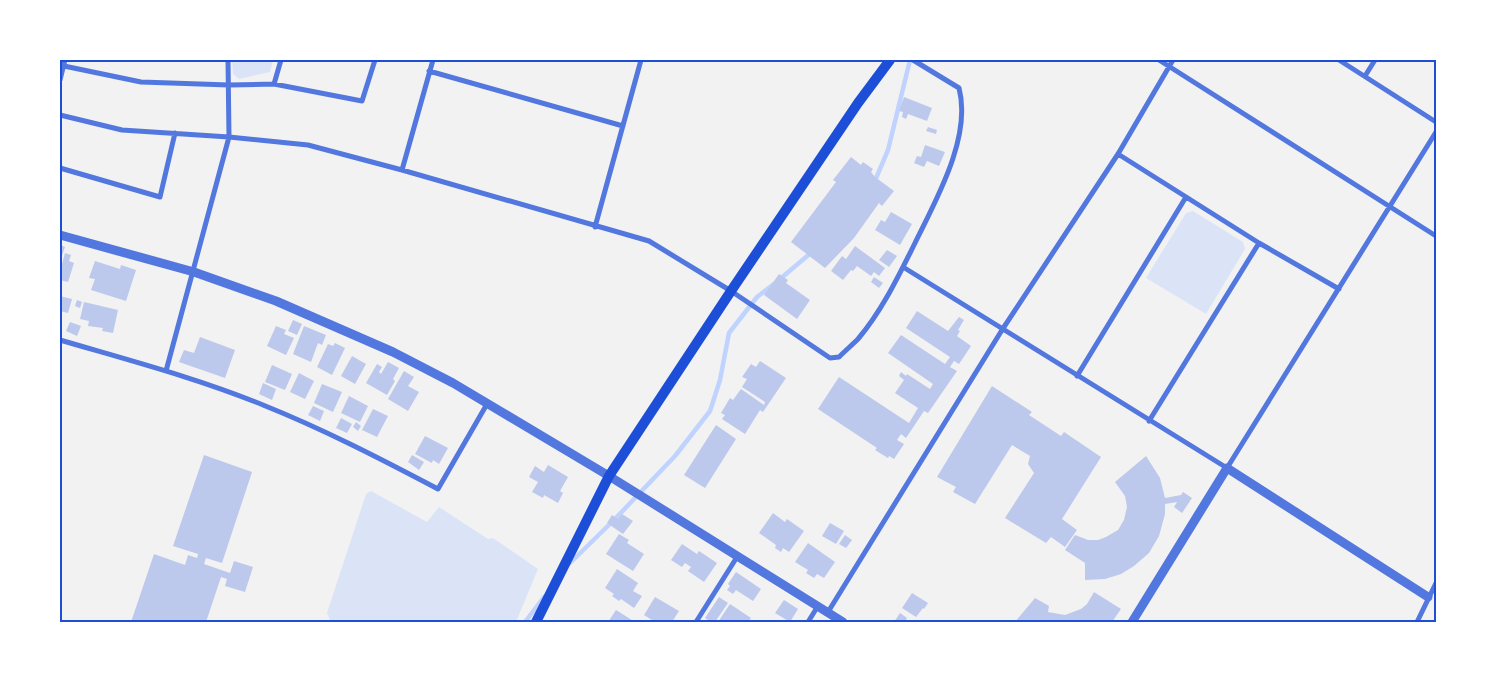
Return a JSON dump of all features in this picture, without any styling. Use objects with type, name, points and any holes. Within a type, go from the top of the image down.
[{"type":"main road","points":[[536,622],[609,476],[731,291],[858,103],[890,60]]},
{"type":"street","points":[[166,370],[229,137],[228,60]]},
{"type":"street","points":[[274,84],[281,60]]},
{"type":"street","points":[[60,80],[65,63],[141,82],[229,85],[274,84],[362,101],[375,60]]},
{"type":"street","points":[[402,170],[432,60]]},
{"type":"street","points":[[595,227],[641,60]]},
{"type":"street","points":[[60,115],[122,130],[229,137],[308,145],[649,241],[731,291],[830,358],[839,357],[863,331],[878,310],[903,267],[945,182],[959,136],[963,102],[960,88],[913,60]]},
{"type":"street","points":[[1159,60],[1171,63],[1436,236]]},
{"type":"street","points":[[1339,60],[1436,122]]},
{"type":"street","points":[[1365,76],[1375,60]]},
{"type":"street","points":[[828,612],[1002,330],[1118,154],[1171,63]]},
{"type":"street","points":[[430,71],[623,126]]},
{"type":"street","points":[[1132,622],[1436,132]]},
{"type":"street","points":[[60,168],[160,197],[175,133]]},
{"type":"street","points":[[1118,154],[1259,243],[1339,289]]},
{"type":"street","points":[[1077,376],[1186,197]]},
{"type":"street","points":[[60,235],[194,272],[276,301],[394,352],[453,383],[609,476],[843,622]]},
{"type":"street","points":[[1149,421],[1259,243]]},
{"type":"street","points":[[903,267],[1227,468],[1428,597]]},
{"type":"street","points":[[60,340],[166,370],[263,405],[314,427],[438,489],[487,404]]},
{"type":"street","points":[[696,622],[737,557]]},
{"type":"street","points":[[1417,622],[1436,583]]},
{"type":"street","points":[[808,622],[818,606]]},
{"type":"shaded area","points":[[232,60],[273,60],[270,72],[239,79],[233,74]]},
{"type":"shaded area","points":[[1193,211],[1243,242],[1245,249],[1206,314],[1146,278],[1186,213]]},
{"type":"shaded area","points":[[371,491],[427,522],[439,507],[488,539],[493,538],[538,569],[516,622],[331,622],[327,613],[366,494]]},
{"type":"building","points":[[904,97],[932,108],[927,121],[908,114],[906,119],[902,117],[903,112],[899,111]]},
{"type":"building","points":[[928,127],[937,130],[936,134],[926,131]]},
{"type":"building","points":[[925,145],[945,152],[939,166],[927,161],[924,167],[914,163],[917,156],[921,157]]},
{"type":"building","points":[[851,157],[861,165],[863,162],[873,169],[871,172],[875,177],[894,191],[882,206],[879,203],[854,238],[825,268],[791,242],[836,182],[833,180]]},
{"type":"building","points":[[891,212],[912,224],[900,245],[875,230],[881,220],[885,222]]},
{"type":"building","points":[[60,245],[65,247],[60,261]]},
{"type":"building","points":[[855,246],[885,268],[879,276],[874,272],[871,276],[857,266],[843,280],[831,271],[842,256],[846,259]]},
{"type":"building","points":[[887,250],[897,256],[889,267],[879,260]]},
{"type":"building","points":[[65,253],[71,255],[69,261],[74,263],[68,282],[60,280],[60,263],[62,264]]},
{"type":"building","points":[[95,261],[120,269],[121,265],[136,270],[126,301],[91,290],[95,279],[89,278]]},
{"type":"building","points":[[779,274],[788,280],[786,283],[810,300],[797,319],[764,295]]},
{"type":"building","points":[[874,277],[883,283],[879,288],[871,282]]},
{"type":"building","points":[[60,296],[72,299],[68,313],[60,311]]},
{"type":"building","points":[[77,300],[82,302],[80,308],[75,306]]},
{"type":"building","points":[[84,302],[118,310],[113,333],[102,331],[103,328],[88,326],[89,321],[80,319]]},
{"type":"building","points":[[917,311],[948,331],[959,317],[964,320],[957,336],[971,346],[959,364],[954,361],[950,367],[957,371],[928,413],[924,411],[906,438],[901,434],[897,440],[904,444],[894,459],[889,456],[888,458],[875,450],[877,448],[818,409],[839,377],[909,423],[918,408],[895,393],[904,380],[899,376],[901,372],[930,389],[933,384],[888,353],[901,335],[945,364],[950,357],[906,328]]},
{"type":"building","points":[[293,320],[302,324],[297,335],[288,331]]},
{"type":"building","points":[[70,322],[81,326],[77,336],[66,331]]},
{"type":"building","points":[[276,326],[286,330],[284,334],[294,338],[286,355],[267,346]]},
{"type":"building","points":[[304,326],[326,335],[322,345],[318,343],[311,362],[293,354]]},
{"type":"building","points":[[200,337],[235,350],[225,378],[179,362],[184,350],[194,353]]},
{"type":"building","points":[[335,343],[345,348],[332,375],[317,367],[328,344],[333,346]]},
{"type":"building","points":[[352,356],[366,364],[355,384],[341,376]]},
{"type":"building","points":[[760,361],[786,378],[763,412],[760,410],[745,434],[722,419],[725,415],[721,413],[730,398],[733,400],[741,389],[764,405],[765,402],[742,387],[747,379],[742,377],[751,364],[756,367]]},
{"type":"building","points":[[388,362],[399,368],[393,379],[395,381],[387,395],[366,383],[377,364],[382,367],[379,372],[381,374]]},
{"type":"building","points":[[272,365],[292,374],[285,390],[265,382]]},
{"type":"building","points":[[404,371],[414,377],[408,386],[419,392],[408,411],[388,399]]},
{"type":"building","points":[[299,373],[314,381],[305,399],[290,392]]},
{"type":"building","points":[[263,383],[276,389],[272,400],[259,394]]},
{"type":"building","points":[[322,384],[342,392],[333,412],[314,403]]},
{"type":"building","points":[[992,386],[1032,412],[1029,415],[1061,436],[1064,432],[1101,457],[1062,519],[1077,530],[1065,547],[1051,537],[1046,543],[1005,518],[1034,473],[1028,464],[1030,456],[1012,445],[975,504],[953,492],[956,487],[937,477]]},
{"type":"building","points":[[349,396],[368,406],[360,422],[341,413]]},
{"type":"building","points":[[313,406],[324,411],[320,421],[308,415]]},
{"type":"building","points":[[373,409],[388,416],[377,437],[362,430]]},
{"type":"building","points":[[341,418],[352,424],[347,433],[336,428]]},
{"type":"building","points":[[356,422],[361,426],[358,431],[353,427]]},
{"type":"building","points":[[716,425],[736,439],[705,488],[684,475]]},
{"type":"building","points":[[425,436],[448,448],[439,464],[433,460],[432,463],[415,454]]},
{"type":"building","points":[[204,455],[252,472],[222,563],[206,558],[204,564],[230,573],[234,561],[253,567],[245,592],[225,586],[227,579],[221,577],[206,622],[131,622],[154,554],[185,565],[188,555],[197,558],[198,554],[173,546]]},
{"type":"building","points":[[412,455],[424,462],[419,470],[408,462]]},
{"type":"building","points":[[1146,456],[1160,478],[1165,498],[1181,495],[1183,492],[1192,498],[1182,513],[1174,507],[1177,502],[1165,504],[1165,514],[1159,536],[1149,553],[1134,566],[1121,574],[1105,579],[1085,580],[1085,563],[1065,550],[1075,535],[1088,540],[1098,540],[1118,530],[1124,520],[1127,507],[1125,496],[1115,482]]},
{"type":"building","points":[[548,465],[568,477],[560,491],[563,493],[558,503],[544,495],[543,498],[532,492],[538,482],[529,477],[535,466],[544,472]]},
{"type":"building","points":[[773,513],[785,522],[787,519],[804,531],[789,552],[783,548],[781,552],[775,548],[776,545],[759,533]]},
{"type":"building","points":[[622,514],[633,521],[623,534],[607,523],[612,515],[618,519]]},
{"type":"building","points":[[830,523],[844,531],[836,544],[822,536]]},
{"type":"building","points":[[619,534],[629,540],[627,543],[644,554],[633,571],[606,554]]},
{"type":"building","points":[[845,535],[852,540],[846,548],[839,544]]},
{"type":"building","points":[[808,543],[835,562],[824,578],[817,574],[814,578],[806,573],[808,570],[795,562]]},
{"type":"building","points":[[682,544],[697,554],[699,551],[717,563],[704,582],[688,571],[691,567],[685,563],[682,567],[671,560]]},
{"type":"building","points":[[617,569],[638,583],[633,591],[642,596],[634,608],[621,599],[619,601],[612,596],[614,594],[605,588]]},
{"type":"building","points":[[736,572],[761,589],[753,601],[736,590],[733,594],[727,590],[730,586],[728,584]]},
{"type":"building","points":[[1094,592],[1121,609],[1112,622],[1015,622],[1035,598],[1049,606],[1048,612],[1065,615],[1081,609],[1087,604]]},
{"type":"building","points":[[912,593],[928,603],[916,617],[902,608]]},
{"type":"building","points":[[655,597],[679,611],[672,622],[655,622],[644,615]]},
{"type":"building","points":[[719,597],[728,603],[715,622],[711,622],[705,618]]},
{"type":"building","points":[[784,600],[798,609],[790,622],[775,613]]},
{"type":"building","points":[[730,604],[751,618],[748,622],[718,622]]},
{"type":"building","points":[[616,610],[635,622],[608,622]]},
{"type":"building","points":[[900,613],[907,618],[905,622],[894,622]]},
{"type":"waterway","points":[[874,183],[888,150],[910,60]]},
{"type":"waterway","points":[[780,279],[812,252]]},
{"type":"waterway","points":[[570,563],[675,456],[710,411],[720,380],[729,333],[757,297],[774,284]]},
{"type":"waterway","points":[[525,622],[544,597]]}]
